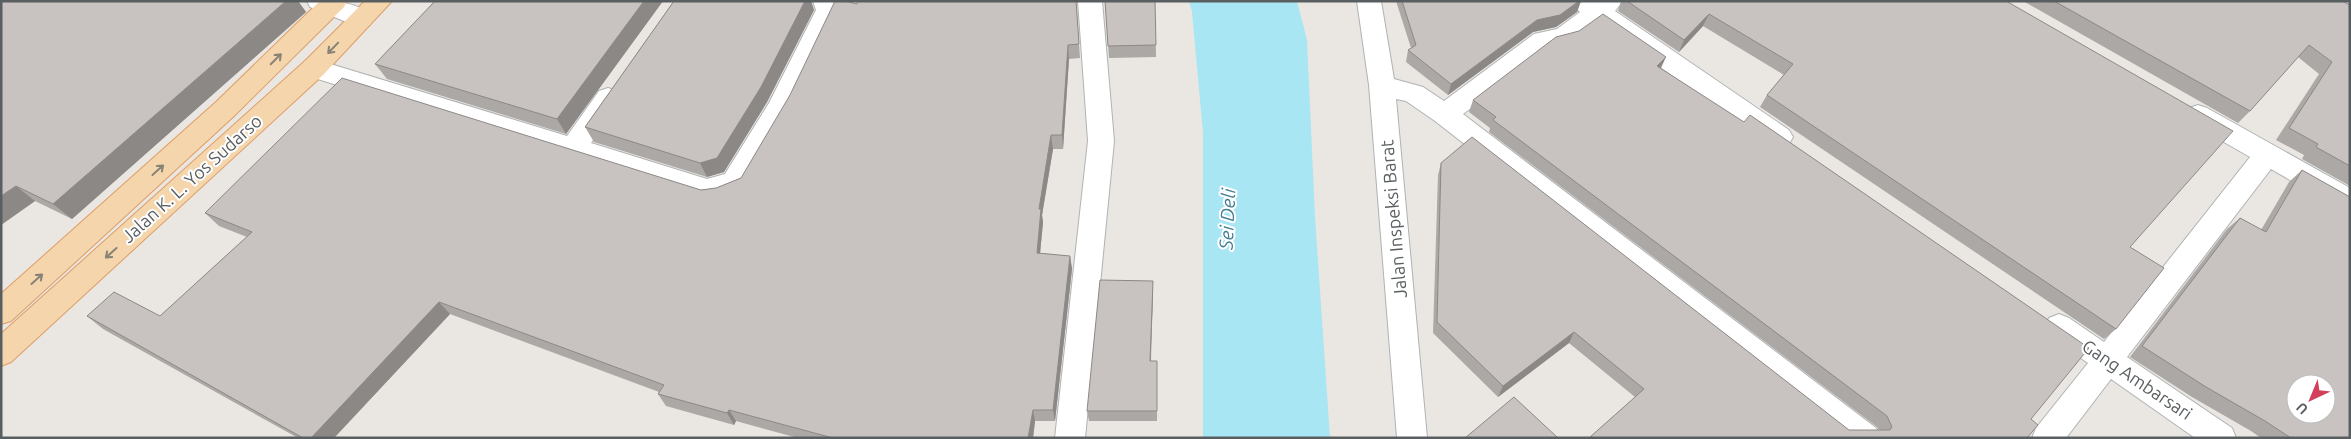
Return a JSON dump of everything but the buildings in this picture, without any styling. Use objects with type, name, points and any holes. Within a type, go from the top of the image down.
[{"type":"main road","name":"Jalan K. L. Yos Sudarso","points":[[1,312],[225,109],[328,3]]},
{"type":"main road","name":"Jalan K. L. Yos Sudarso","points":[[1,352],[314,68],[371,10]]},
{"type":"street","points":[[314,68],[707,190],[722,188],[735,182],[784,99],[828,10],[825,1]]},
{"type":"street","points":[[1070,438],[1101,141],[1090,1]]},
{"type":"street","name":"Jalan Inspeksi Barat","points":[[1369,1],[1382,85],[1412,438]]},
{"type":"street","points":[[328,3],[371,10]]},
{"type":"street","points":[[1444,114],[1543,41],[1564,36],[1598,5],[1631,35],[1804,153]]},
{"type":"street","points":[[573,148],[623,78]]},
{"type":"street","points":[[1382,85],[1414,94],[1444,114],[1864,438]]},
{"type":"street","points":[[2181,105],[2350,202]]},
{"type":"street","points":[[2047,438],[2267,155]]},
{"type":"street","name":"Gang Ambarsari","points":[[2042,316],[2221,438]]},
{"type":"water","name":"Sei Deli","points":[[1189,1],[1297,1],[1307,40],[1315,217],[1330,438],[1203,438],[1203,133],[1192,12]]}]
